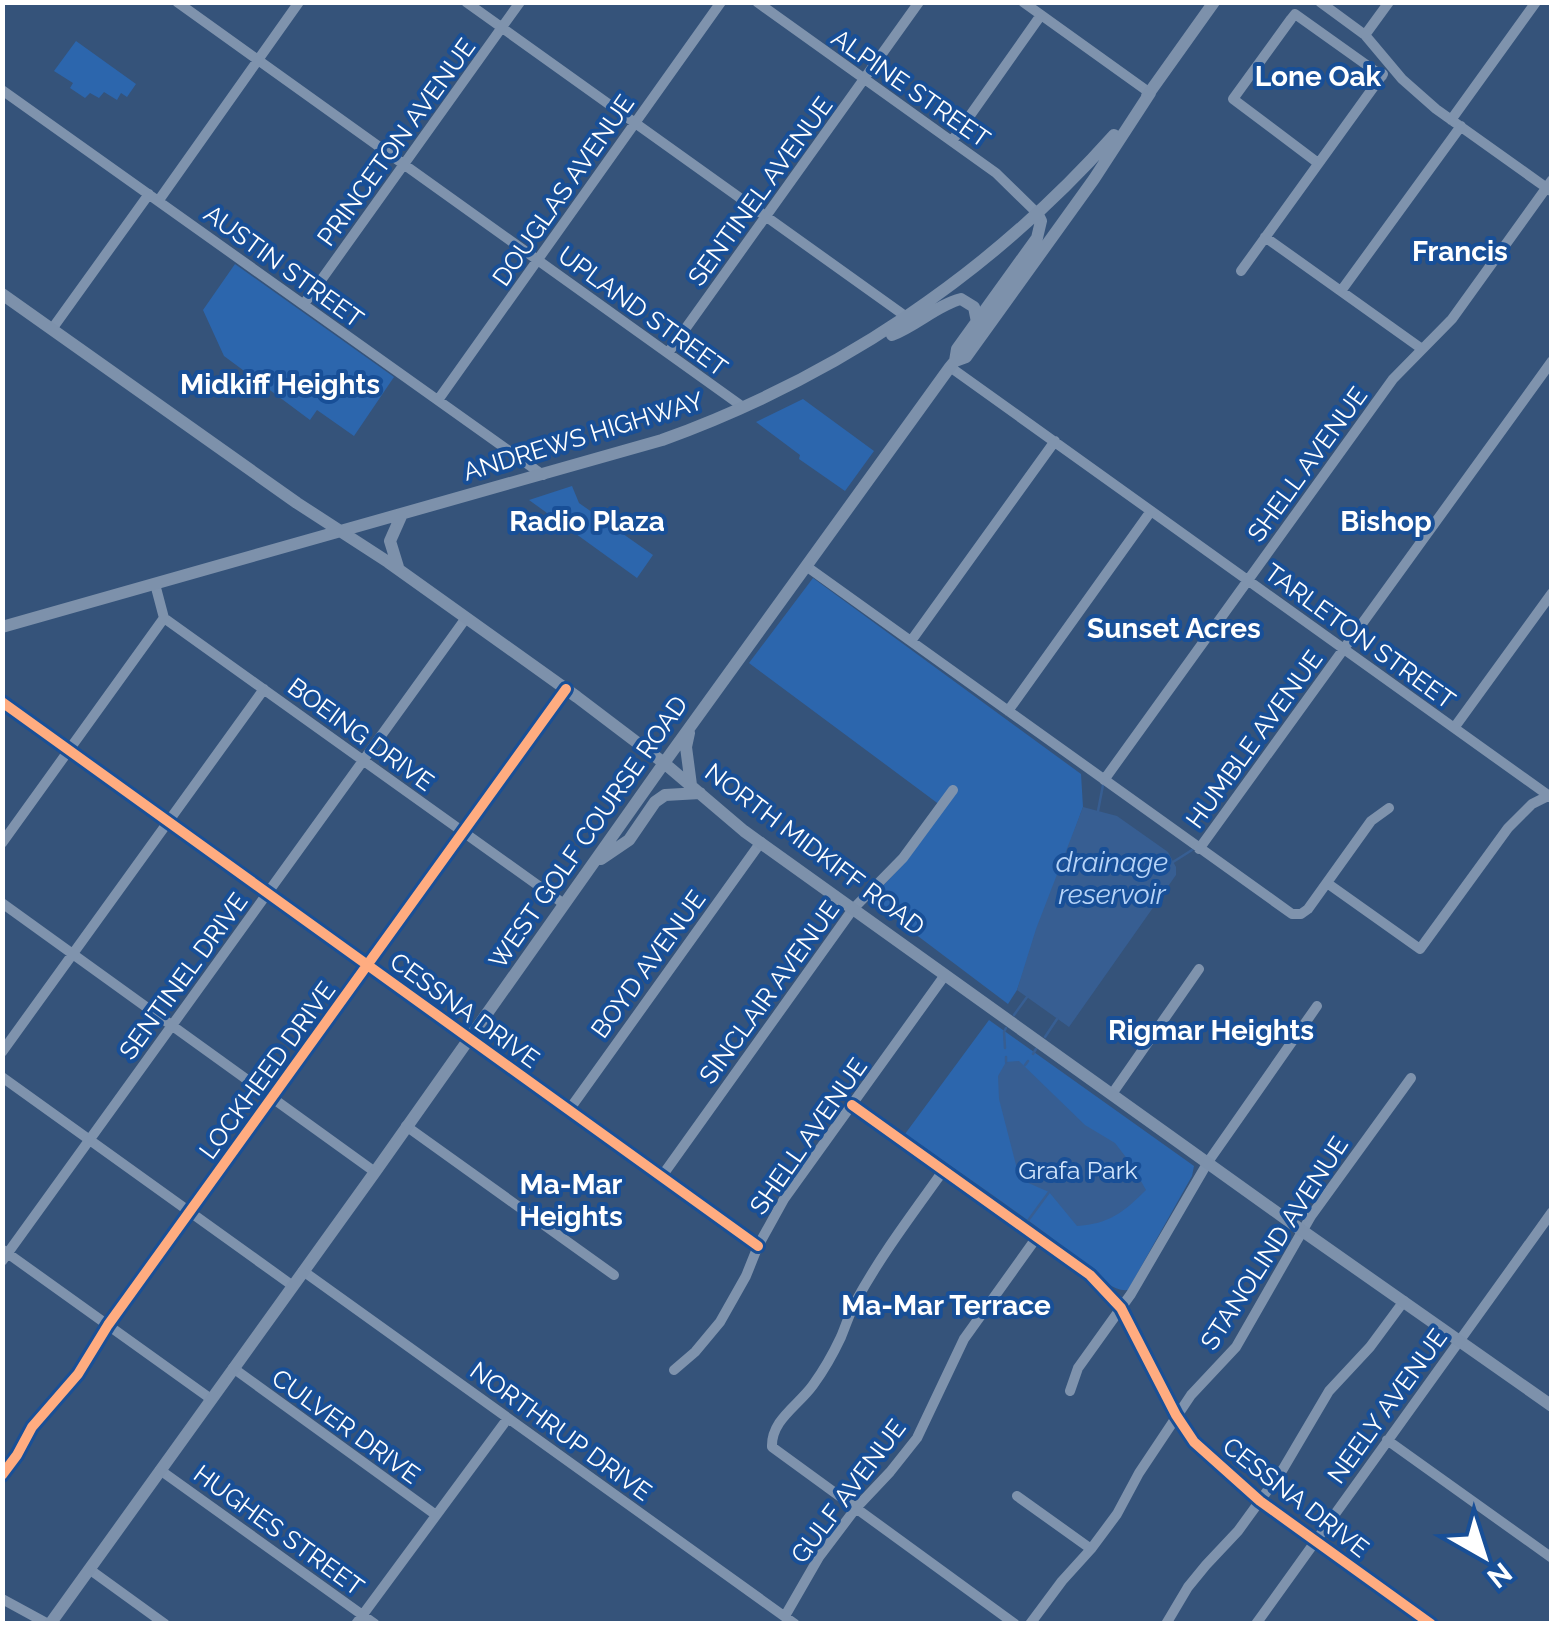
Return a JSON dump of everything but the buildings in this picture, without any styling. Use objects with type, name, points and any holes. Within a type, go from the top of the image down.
[{"type":"main road","name":"ANDREWS HIGHWAY","points":[[2,627],[662,440],[794,384],[908,318],[1000,248],[1087,166],[1150,92],[1214,2]]},
{"type":"main road","name":"WEST GOLF COURSE ROAD","points":[[953,364],[966,357],[1094,178],[1150,92]]},
{"type":"main road","name":"WEST GOLF COURSE ROAD","points":[[49,1624],[953,364],[958,349],[1037,238],[1041,221],[1037,213]]},
{"type":"main road","name":"NORTH MIDKIFF ROAD","points":[[2,294],[466,618],[664,762],[744,830],[853,909],[1551,1404]]},
{"type":"main road","points":[[866,344],[910,328],[950,301],[961,299],[972,305],[977,322]]},
{"type":"main road","points":[[399,570],[390,541],[402,514]]},
{"type":"main road","points":[[590,866],[628,840],[655,802],[696,789],[686,747],[690,726]]},
{"type":"street","name":"UPLAND STREET","points":[[177,2],[744,408]]},
{"type":"street","points":[[52,329],[299,2]]},
{"type":"street","points":[[466,2],[908,318]]},
{"type":"street","name":"PRINCETON AVENUE","points":[[304,304],[520,2]]},
{"type":"street","name":"DOUGLAS AVENUE","points":[[438,400],[721,2]]},
{"type":"street","name":"ALPINE STREET","points":[[757,2],[996,172],[1037,213]]},
{"type":"street","name":"SENTINEL AVENUE","points":[[668,354],[919,2]]},
{"type":"street","points":[[1023,2],[1150,92]]},
{"type":"street","points":[[1320,2],[1366,35],[1422,98],[1550,186]]},
{"type":"street","points":[[1366,35],[1389,2]]},
{"type":"street","points":[[1341,291],[1536,2]]},
{"type":"street","points":[[1318,163],[1233,99],[1291,18],[1295,14],[1382,76]]},
{"type":"street","points":[[952,141],[1041,16]]},
{"type":"street","points":[[1241,271],[1390,65]]},
{"type":"street","name":"AUSTIN STREET","points":[[2,90],[543,475]]},
{"type":"street","name":"SHELL AVENUE","points":[[1104,780],[1393,378],[1452,319],[1550,186]]},
{"type":"street","points":[[1265,237],[1422,349]]},
{"type":"street","name":"HUMBLE AVENUE","points":[[1199,849],[1552,361]]},
{"type":"street","name":"TARLETON STREET","points":[[953,364],[1150,511],[1550,796]]},
{"type":"street","points":[[911,640],[1055,441]]},
{"type":"street","points":[[1008,711],[1150,511]]},
{"type":"street","points":[[806,566],[1292,914],[1308,909],[1371,821],[1389,808]]},
{"type":"street","points":[[2,843],[164,618],[155,584]]},
{"type":"street","points":[[1454,728],[1552,593]]},
{"type":"street","name":"BOEING DRIVE","points":[[164,618],[564,904]]},
{"type":"street","name":"SENTINEL DRIVE","points":[[4,1255],[466,618]]},
{"type":"street","points":[[2,1052],[264,689]]},
{"type":"street","name":"LOCKHEED DRIVE","points":[[2,1475],[32,1427],[78,1374],[189,1211],[566,690]]},
{"type":"street","name":"CESSNA DRIVE","points":[[2,702],[758,1246]]},
{"type":"street","name":"SINCLAIR AVENUE","points":[[662,1176],[853,909],[903,858],[952,790]]},
{"type":"street","points":[[1326,883],[1420,950],[1508,828],[1532,804],[1550,796]]},
{"type":"street","name":"BOYD AVENUE","points":[[569,1110],[761,842]]},
{"type":"street","points":[[2,903],[374,1172]]},
{"type":"street","points":[[1112,1094],[1199,969]]},
{"type":"street","name":"SHELL AVENUE","points":[[674,1370],[720,1322],[784,1199],[945,975]]},
{"type":"street","points":[[1070,1392],[1078,1368],[1121,1308],[1208,1162],[1317,1006]]},
{"type":"street","points":[[2,1077],[293,1286]]},
{"type":"street","name":"STANOLIND AVENUE","points":[[1030,1624],[1118,1514],[1139,1472],[1176,1415],[1236,1346],[1312,1216],[1410,1078]]},
{"type":"street","name":"CESSNA DRIVE","points":[[852,1105],[1090,1275],[1121,1308],[1194,1442],[1260,1501],[1431,1624]]},
{"type":"street","points":[[406,1126],[614,1275]]},
{"type":"street","points":[[944,1171],[854,1304],[822,1372],[771,1434],[772,1447],[1016,1624]]},
{"type":"street","name":"NEELY AVENUE","points":[[1256,1624],[1552,1212]]},
{"type":"street","name":"GULF AVENUE","points":[[790,1620],[819,1557],[917,1438],[964,1339],[1037,1237]]},
{"type":"street","points":[[4,1255],[211,1400]]},
{"type":"street","name":"NORTHRUP DRIVE","points":[[303,1271],[790,1620]]},
{"type":"street","points":[[1166,1624],[1197,1576],[1238,1531],[1283,1469],[1329,1391],[1370,1347],[1404,1301]]},
{"type":"street","name":"CULVER DRIVE","points":[[233,1368],[436,1515]]},
{"type":"street","points":[[359,1619],[508,1418]]},
{"type":"street","points":[[1388,1440],[1552,1558]]},
{"type":"street","name":"HUGHES STREET","points":[[160,1470],[359,1619],[375,1624]]},
{"type":"street","points":[[1017,1496],[1091,1549]]},
{"type":"street","points":[[89,1569],[165,1624]]},
{"type":"street","points":[[2,1599],[49,1624]]},
{"type":"green space","points":[[76,41],[136,84],[127,97],[121,93],[117,100],[104,92],[99,98],[90,93],[85,98],[70,88],[73,83],[54,71]]},
{"type":"green space","points":[[235,264],[394,377],[354,436],[317,410],[310,420],[224,356],[203,310]]},
{"type":"green space","points":[[803,399],[874,451],[845,491],[756,422]]},
{"type":"green space","points":[[572,486],[579,503],[653,555],[637,578],[529,500]]},
{"type":"green space","points":[[813,578],[1081,774],[1083,807],[1017,990],[1008,1004],[878,906],[880,889],[908,859],[944,808],[749,663]]},
{"type":"green space","name":"Grafa Park","points":[[989,1020],[1194,1166],[1128,1290],[1110,1285],[1040,1229],[905,1134]]},
{"type":"water","name":"drainage reservoir","points":[[1083,807],[1117,816],[1168,852],[1176,875],[1069,1027],[1017,990]]},
{"type":"water","points":[[1019,1061],[1085,1125],[1115,1143],[1132,1165],[1146,1190],[1123,1211],[1098,1223],[1077,1226],[1049,1192],[1026,1182],[1016,1165],[999,1099],[998,1076],[1006,1062]]},
{"type":"waterway","points":[[1098,811],[1103,785]]},
{"type":"waterway","points":[[1173,862],[1192,850]]},
{"type":"waterway","points":[[1014,1015],[1027,997]]},
{"type":"waterway","points":[[1045,1037],[1057,1019]]},
{"type":"waterway","points":[[1005,1048],[1006,1028]]},
{"type":"waterway","points":[[1033,1054],[1036,1049]]},
{"type":"waterway","points":[[1006,1057],[1006,1062]]},
{"type":"waterway","points":[[1025,1065],[1028,1061]]},
{"type":"waterway","points":[[1027,1222],[1049,1192]]},
{"type":"cycle path","points":[[2,1475],[32,1427],[78,1374],[108,1325],[566,689]]},
{"type":"cycle path","points":[[2,702],[758,1246]]},
{"type":"cycle path","points":[[852,1105],[1090,1275],[1121,1308],[1194,1442],[1260,1501],[1431,1624]]},
{"type":"district","name":"Lone Oak","points":[[1318,76]]},
{"type":"district","name":"Francis","points":[[1460,251]]},
{"type":"district","name":"Midkiff Heights","points":[[280,384]]},
{"type":"district","name":"Radio Plaza","points":[[587,521]]},
{"type":"district","name":"Bishop","points":[[1386,521]]},
{"type":"district","name":"Sunset Acres","points":[[1174,628]]},
{"type":"district","name":"Rigmar Heights","points":[[1211,1030]]},
{"type":"district","name":"Ma-Mar Heights","points":[[571,1200]]},
{"type":"district","name":"Ma-Mar Terrace","points":[[946,1305]]}]
